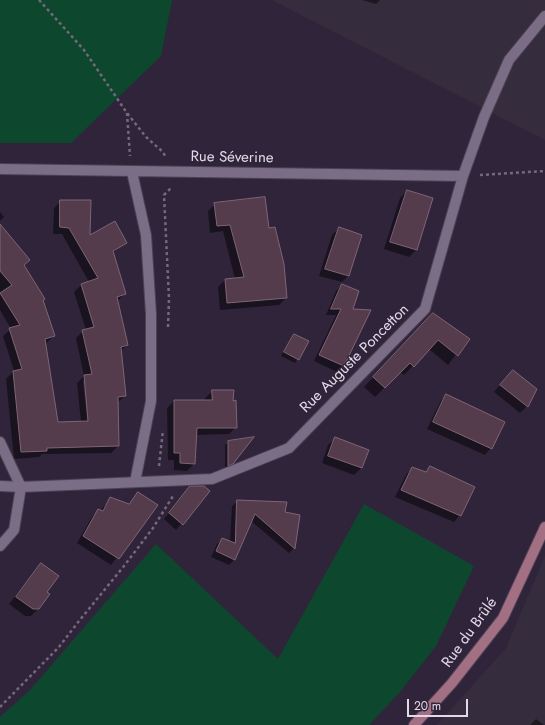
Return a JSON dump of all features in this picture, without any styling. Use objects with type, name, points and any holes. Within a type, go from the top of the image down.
[{"type":"main road","name":"Rue du Brûlé","points":[[414,725],[452,683],[503,618],[545,526]]},
{"type":"street","name":"Rue Auguste Poncetton","points":[[0,486],[21,487],[212,479],[289,448],[426,309],[463,176],[484,117],[509,60],[545,16]]},
{"type":"street","name":"Rue Séverine","points":[[0,169],[463,176]]},
{"type":"street","points":[[132,172],[146,235],[151,314],[151,401],[135,482]]},
{"type":"street","points":[[0,442],[21,487],[14,530],[0,546]]},
{"type":"path","points":[[39,0],[84,50],[127,113],[146,137],[163,152],[175,172]]},
{"type":"path","points":[[127,113],[132,172]]},
{"type":"path","points":[[482,174],[545,171]]},
{"type":"path","points":[[0,707],[59,647],[153,528],[177,490],[170,481]]},
{"type":"shaded area","points":[[272,0],[545,0],[545,140]]},
{"type":"shaded area","points":[[545,556],[545,725],[437,725],[506,648]]},
{"type":"green space","points":[[0,0],[172,0],[161,56],[71,143],[0,143]]},
{"type":"green space","points":[[364,504],[474,566],[436,646],[400,692],[369,725],[0,725],[0,717],[30,690],[156,544],[278,659]]},
{"type":"building","points":[[407,190],[433,198],[417,250],[390,242]]},
{"type":"building","points":[[265,197],[269,228],[275,227],[284,264],[287,298],[227,303],[225,279],[244,277],[230,225],[217,226],[214,203]]},
{"type":"building","points":[[60,200],[91,200],[90,235],[115,221],[127,243],[113,251],[126,294],[117,297],[128,345],[121,347],[126,396],[118,397],[119,446],[47,448],[47,451],[21,452],[13,371],[22,369],[9,328],[20,325],[0,293],[12,285],[0,271],[0,224],[30,260],[24,265],[45,299],[43,300],[55,336],[45,339],[58,422],[88,421],[84,375],[92,374],[82,330],[94,327],[81,284],[98,278],[69,228],[60,227]]},
{"type":"building","points":[[339,227],[362,235],[349,276],[325,269]]},
{"type":"building","points":[[342,284],[359,291],[353,309],[371,310],[344,366],[319,355],[341,309],[331,309]]},
{"type":"building","points":[[433,313],[470,339],[458,356],[438,340],[414,367],[410,363],[385,388],[373,377]]},
{"type":"building","points":[[294,334],[309,341],[299,360],[284,352]]},
{"type":"building","points":[[513,370],[537,389],[528,407],[500,385]]},
{"type":"building","points":[[212,390],[234,390],[233,401],[236,400],[237,428],[197,428],[195,464],[180,463],[180,453],[174,453],[174,400],[212,400]]},
{"type":"building","points":[[446,394],[505,422],[492,449],[433,422]]},
{"type":"building","points":[[254,437],[233,464],[228,466],[228,441]]},
{"type":"building","points":[[335,437],[369,450],[362,468],[328,456]]},
{"type":"building","points":[[430,466],[475,487],[461,516],[401,490],[412,467],[426,472]]},
{"type":"building","points":[[190,486],[204,486],[210,491],[183,525],[169,513]]},
{"type":"building","points":[[138,492],[158,505],[119,559],[83,536],[98,509],[103,511],[110,497],[129,504]]},
{"type":"building","points":[[237,500],[287,502],[285,512],[300,515],[295,549],[255,514],[235,560],[216,551],[222,538],[235,543]]},
{"type":"building","points":[[41,563],[59,576],[47,592],[50,594],[39,609],[33,609],[16,597]]}]
